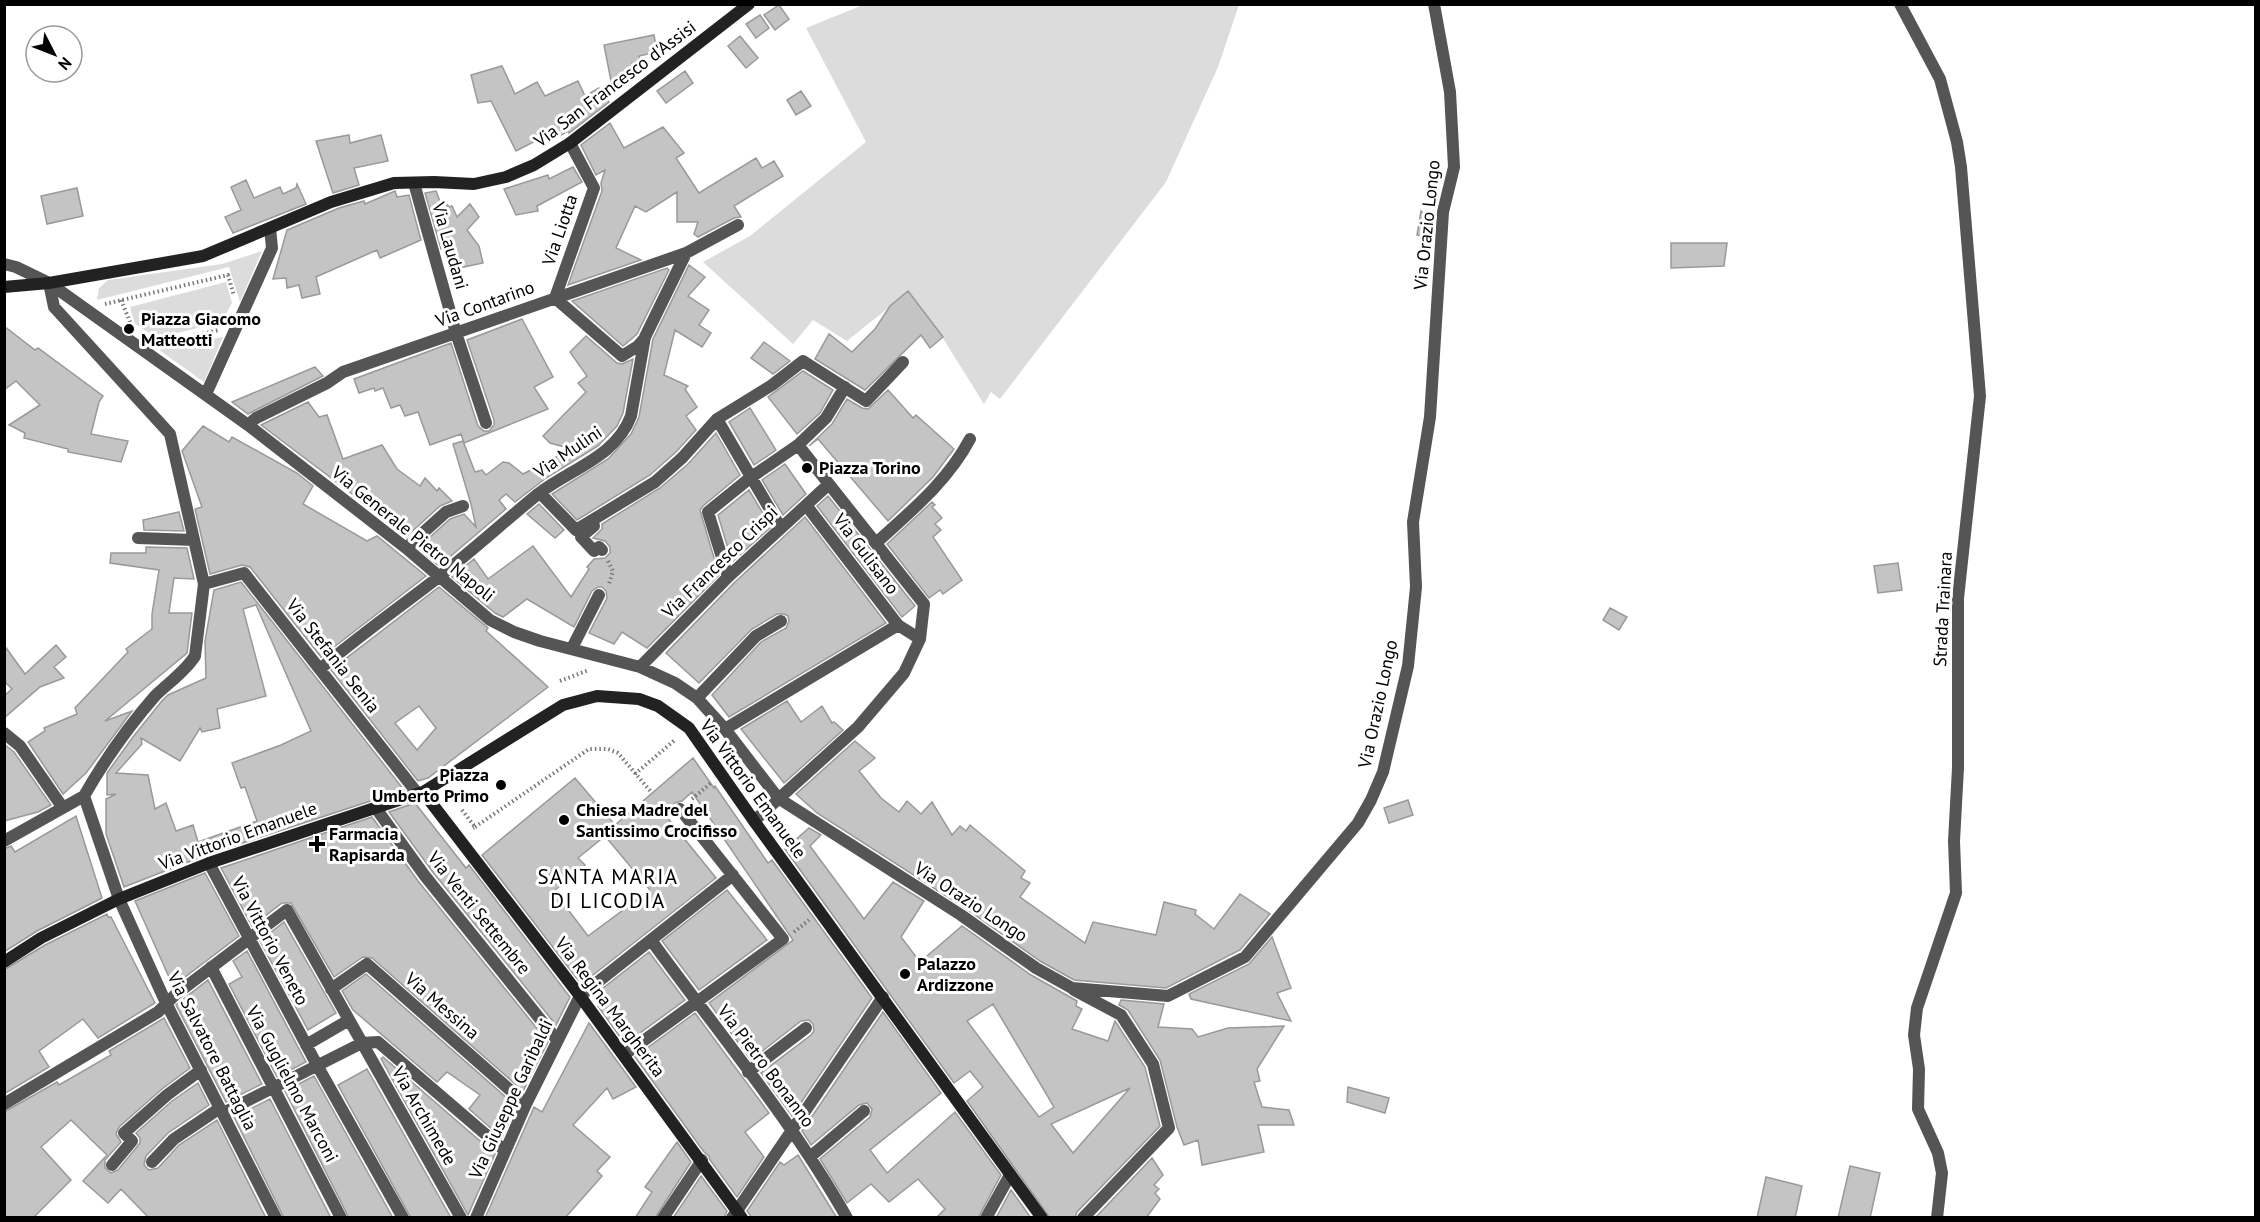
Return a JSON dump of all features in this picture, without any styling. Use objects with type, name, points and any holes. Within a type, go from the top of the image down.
[{"type":"street","name":"Via San Francesco d'Assisi","points":[[8,287],[49,283],[203,256],[331,201],[393,183],[474,184],[506,177],[534,165],[570,143],[748,4]]},
{"type":"street","name":"Via Orazio Longo","points":[[730,726],[778,798],[961,915],[1036,968],[1072,988],[1168,996],[1245,957],[1358,823],[1371,800],[1383,772],[1408,666],[1416,587],[1413,522],[1430,417],[1443,212],[1454,166],[1450,92],[1434,4]]},
{"type":"street","name":"Strada Trainara","points":[[1900,4],[1940,79],[1957,142],[1980,396],[1958,598],[1958,768],[1954,841],[1956,892],[1917,1008],[1914,1035],[1919,1070],[1918,1109],[1938,1153],[1942,1173],[1937,1218]]},
{"type":"street","name":"Via Liotta","points":[[555,298],[594,188],[570,143]]},
{"type":"street","name":"Via Laudani","points":[[414,183],[456,333],[486,423]]},
{"type":"street","name":"Via Contarino","points":[[248,425],[256,418],[327,383],[343,372],[686,253],[738,225]]},
{"type":"street","points":[[206,394],[272,248],[270,228]]},
{"type":"street","name":"Via Mulini","points":[[320,669],[540,493],[606,451],[618,439],[628,426],[631,416],[645,337],[686,253]]},
{"type":"street","name":"Via Generale Pietro Napoli","points":[[10,266],[49,283],[206,394],[406,549],[490,620],[514,632],[640,667],[702,694],[730,726]]},
{"type":"street","points":[[6,838],[84,796],[112,750],[155,697],[190,664],[195,656],[204,584],[170,434],[54,307],[49,283]]},
{"type":"street","points":[[555,298],[622,356],[638,346],[645,337]]},
{"type":"street","points":[[540,493],[576,530],[654,482],[681,458],[717,419],[772,385],[803,361],[866,401],[903,362]]},
{"type":"street","points":[[728,577],[708,512],[800,442],[826,418],[845,387]]},
{"type":"street","points":[[717,419],[781,528]]},
{"type":"street","points":[[876,543],[941,483],[959,460],[970,439]]},
{"type":"street","points":[[754,821],[858,727],[904,673],[920,639],[924,604],[831,486],[800,442]]},
{"type":"street","name":"Via Francesco Crispi","points":[[640,667],[728,577],[808,503],[831,486]]},
{"type":"street","name":"Via Gulisano","points":[[808,503],[897,625]]},
{"type":"street","points":[[406,549],[446,512],[463,506]]},
{"type":"street","points":[[598,517],[598,523],[581,537],[594,551],[599,547],[602,550]]},
{"type":"street","points":[[138,538],[194,540]]},
{"type":"street","name":"Via Stefania Senia","points":[[204,584],[244,573],[421,793]]},
{"type":"street","points":[[572,648],[599,595]]},
{"type":"street","points":[[702,694],[756,636],[781,621]]},
{"type":"street","points":[[730,726],[897,625],[920,639]]},
{"type":"street","name":"Via Vittorio Emanuele","points":[[4,963],[42,938],[119,899],[209,863],[421,793],[563,705],[597,696],[639,699],[658,706],[689,728],[820,913],[1042,1218]]},
{"type":"street","points":[[4,733],[20,746],[63,808]]},
{"type":"street","name":"Via Regina Margherita","points":[[421,793],[580,996],[702,1160],[737,1215]]},
{"type":"street","name":"Via Salvatore Battaglia","points":[[84,796],[119,899],[166,1003],[276,1218]]},
{"type":"street","name":"Via Venti Settembre","points":[[375,807],[425,876],[557,1040]]},
{"type":"street","points":[[624,1055],[783,939],[728,878],[680,809]]},
{"type":"street","name":"Via Vittorio Veneto","points":[[209,863],[303,1040],[315,1067],[331,1089],[403,1218]]},
{"type":"street","points":[[580,996],[728,878]]},
{"type":"street","points":[[4,1104],[158,1012],[211,967],[287,910],[331,989]]},
{"type":"street","name":"Via Pietro Bonanno","points":[[651,940],[792,1130],[825,1178],[847,1218]]},
{"type":"street","name":"Via Messina","points":[[331,989],[367,964],[526,1104]]},
{"type":"street","name":"Via Guglielmo Marconi","points":[[211,967],[341,1218]]},
{"type":"street","points":[[1072,988],[1121,1015],[1153,1064],[1169,1128],[1083,1218]]},
{"type":"street","name":"Via Archimede","points":[[331,989],[461,1218]]},
{"type":"street","name":"Via Giuseppe Garibaldi","points":[[476,1218],[526,1104],[580,996]]},
{"type":"street","points":[[737,1215],[883,997]]},
{"type":"street","points":[[303,1040],[349,1020]]},
{"type":"street","points":[[748,1072],[806,1028]]},
{"type":"street","points":[[152,1162],[174,1139],[221,1111],[274,1088],[362,1043],[378,1042],[505,1151]]},
{"type":"street","points":[[112,1165],[132,1141],[124,1133],[167,1095],[201,1070]]},
{"type":"street","points":[[810,1157],[864,1111]]},
{"type":"street","points":[[663,1218],[702,1160]]},
{"type":"street","points":[[986,1218],[1010,1176]]},
{"type":"path","points":[[84,309],[228,274]]},
{"type":"path","points":[[148,354],[158,344],[223,329]]},
{"type":"path","points":[[599,595],[609,586],[610,576],[614,571],[602,550]]},
{"type":"path","points":[[560,681],[595,669]]},
{"type":"path","points":[[635,774],[676,739]]},
{"type":"path","points":[[475,827],[589,750],[608,749],[618,753],[652,793]]},
{"type":"path","points":[[680,809],[721,774]]},
{"type":"path","points":[[783,939],[820,913]]},
{"type":"shaded area","points":[[863,5],[1239,5],[1218,67],[1166,182],[1000,399],[991,392],[984,404],[934,324],[908,292],[847,341],[813,320],[793,344],[703,262],[750,236],[866,142],[806,28]]},
{"type":"shaded area","points":[[262,251],[240,302],[229,267],[97,300],[99,288],[108,280],[222,264]]},
{"type":"shaded area","points":[[226,282],[232,303],[222,322],[157,338],[135,324],[130,307]]},
{"type":"shaded area","points":[[223,337],[204,382],[159,350]]},
{"type":"building","points":[[779,5],[789,19],[775,30],[764,15]]},
{"type":"building","points":[[760,15],[769,28],[756,38],[746,24]]},
{"type":"building","points":[[654,35],[657,52],[639,56],[640,61],[632,63],[634,68],[627,69],[629,78],[611,81],[604,45]]},
{"type":"building","points":[[740,36],[758,58],[746,68],[728,46]]},
{"type":"building","points":[[502,66],[515,94],[537,82],[545,96],[578,81],[585,96],[599,88],[609,102],[569,133],[568,131],[551,141],[547,135],[516,151],[491,101],[478,103],[471,75]]},
{"type":"building","points":[[685,71],[693,83],[666,103],[657,91]]},
{"type":"building","points":[[801,91],[811,106],[796,115],[787,100]]},
{"type":"building","points":[[610,123],[624,148],[663,127],[684,153],[676,158],[699,193],[756,158],[762,168],[774,161],[783,176],[734,206],[741,217],[734,218],[698,237],[694,234],[698,222],[677,222],[677,192],[646,212],[635,206],[616,248],[641,260],[568,285],[602,191],[601,183],[605,170],[596,175],[581,145]]},
{"type":"building","points":[[349,135],[350,143],[381,135],[388,161],[354,168],[359,185],[333,193],[316,141]]},
{"type":"building","points":[[573,167],[582,182],[537,206],[538,211],[516,215],[504,189],[548,175],[549,179]]},
{"type":"building","points":[[246,180],[254,198],[280,187],[283,194],[296,188],[297,184],[306,204],[233,233],[225,217],[241,210],[231,187]]},
{"type":"building","points":[[77,188],[83,216],[47,224],[41,196]]},
{"type":"building","points":[[395,191],[397,197],[409,195],[421,240],[380,258],[377,250],[316,277],[320,294],[302,298],[299,285],[287,288],[286,278],[273,279],[287,230],[339,208],[364,201],[365,204]]},
{"type":"building","points":[[436,191],[443,209],[447,207],[446,203],[449,207],[452,206],[457,217],[470,204],[479,217],[467,230],[479,246],[483,263],[459,268],[453,240],[441,249],[425,193]]},
{"type":"building","points":[[1421,211],[1434,224],[1431,238],[1417,235]]},
{"type":"building","points":[[1671,243],[1727,243],[1724,266],[1671,268]]},
{"type":"building","points":[[689,265],[705,277],[688,296],[709,310],[699,325],[711,333],[702,347],[675,330],[664,375],[688,386],[685,389],[697,407],[686,416],[696,430],[650,475],[577,520],[552,494],[608,459],[631,434],[639,417],[653,339]]},
{"type":"building","points":[[667,268],[669,270],[637,334],[623,346],[572,301]]},
{"type":"building","points":[[908,291],[943,337],[930,348],[921,335],[865,390],[815,359],[829,334],[852,352],[875,329],[890,306]]},
{"type":"building","points":[[522,319],[553,377],[534,387],[548,409],[464,443],[461,434],[430,445],[418,412],[405,416],[400,405],[391,408],[383,388],[375,391],[374,388],[359,393],[354,379],[451,343],[478,426],[484,431],[489,431],[494,425],[494,420],[467,340]]},
{"type":"building","points":[[4,326],[103,396],[99,402],[91,434],[128,441],[121,462],[68,452],[68,449],[24,438],[25,433],[9,425],[40,405],[16,381],[4,390]]},
{"type":"building","points":[[586,336],[617,363],[622,364],[633,359],[623,413],[617,426],[598,446],[546,478],[515,502],[506,494],[499,500],[506,509],[439,566],[418,548],[450,519],[464,514],[476,527],[453,444],[463,441],[475,472],[482,470],[486,475],[503,462],[509,463],[523,474],[572,449],[550,443],[543,436],[586,392],[578,383],[587,376],[570,352]]},
{"type":"building","points":[[764,342],[790,361],[773,374],[751,358]]},
{"type":"building","points":[[315,367],[323,376],[248,414],[232,402]]},
{"type":"building","points":[[803,371],[833,390],[820,413],[797,434],[768,397]]},
{"type":"building","points":[[888,390],[913,418],[916,415],[954,449],[933,477],[888,521],[818,439],[809,446],[832,424],[847,399],[868,409]]},
{"type":"building","points":[[308,402],[319,417],[327,415],[343,459],[382,445],[397,469],[420,486],[425,478],[437,491],[439,488],[452,501],[440,506],[406,537],[394,528],[396,527],[261,425]]},
{"type":"building","points":[[750,408],[776,450],[754,465],[729,422]]},
{"type":"building","points":[[203,426],[229,442],[232,437],[297,473],[313,486],[303,504],[367,541],[377,536],[426,576],[321,657],[250,567],[242,565],[210,574],[195,509],[202,507],[182,451]]},
{"type":"building","points":[[716,433],[740,475],[700,510],[719,575],[647,648],[622,632],[614,644],[589,633],[607,598],[606,591],[602,587],[592,591],[574,627],[527,599],[503,617],[452,577],[474,559],[488,579],[533,546],[571,597],[589,569],[587,567],[594,559],[605,558],[610,553],[610,547],[605,541],[593,538],[602,529],[602,524],[660,488],[688,464]]},
{"type":"building","points":[[785,464],[806,494],[783,515],[762,480]]},
{"type":"building","points":[[749,490],[771,527],[732,562],[718,515]]},
{"type":"building","points":[[828,496],[915,606],[902,617],[817,506]]},
{"type":"building","points":[[932,502],[935,505],[932,507],[942,518],[935,524],[941,530],[933,537],[962,580],[943,594],[940,590],[929,598],[887,544]]},
{"type":"building","points":[[539,504],[564,530],[555,538],[527,514]]},
{"type":"building","points":[[179,512],[184,531],[144,530],[143,520]]},
{"type":"building","points":[[805,517],[886,623],[729,717],[712,695],[761,642],[786,628],[789,621],[788,616],[777,614],[752,629],[699,683],[666,653],[734,583]]},
{"type":"building","points":[[146,547],[187,548],[194,579],[174,578],[169,613],[192,613],[187,653],[105,721],[132,711],[86,773],[63,794],[28,742],[45,731],[44,728],[77,714],[75,708],[128,652],[126,649],[152,629],[159,570],[110,563],[111,553],[146,553]]},
{"type":"building","points":[[1898,563],[1902,590],[1878,593],[1874,566]]},
{"type":"building","points":[[241,582],[404,790],[206,855],[124,887],[106,834],[106,799],[116,794],[107,795],[107,773],[168,695],[206,678],[205,641],[214,590]],"holes":[[[256,605],[311,731],[232,763],[241,788],[245,787],[257,821],[198,842],[193,825],[176,831],[166,803],[155,809],[148,775],[116,773],[142,744],[141,738],[180,761],[200,728],[202,732],[220,728],[217,709],[266,696],[243,609]]]},
{"type":"building","points":[[439,587],[488,628],[486,631],[548,687],[428,778],[418,781],[331,670]],"holes":[[[419,706],[436,728],[417,750],[395,723]]]},
{"type":"building","points":[[1610,608],[1627,617],[1619,630],[1603,620]]},
{"type":"building","points":[[4,645],[25,674],[56,645],[66,657],[54,667],[64,678],[40,687],[4,718],[4,696],[12,689],[4,681]]},
{"type":"building","points":[[787,701],[801,722],[822,706],[832,723],[834,722],[843,730],[784,783],[741,729]]},
{"type":"building","points":[[855,741],[875,758],[859,771],[881,798],[899,812],[907,801],[921,814],[932,802],[952,835],[960,826],[966,831],[970,825],[1025,871],[1021,878],[1030,883],[1020,897],[1085,943],[1093,922],[1156,935],[1164,902],[1196,910],[1195,914],[1214,929],[1240,894],[1270,914],[1240,950],[1166,988],[1074,980],[1040,961],[965,908],[817,813],[796,794]]},
{"type":"building","points":[[4,744],[14,752],[51,805],[38,812],[4,821]]},
{"type":"building","points":[[693,758],[768,863],[772,860],[872,998],[792,1116],[761,1073],[811,1035],[814,1031],[813,1024],[809,1020],[801,1021],[751,1060],[709,1003],[793,940],[692,792],[682,801],[674,803],[672,810],[666,816],[716,878],[583,983],[579,977],[578,980],[482,855],[575,778],[615,825]],"holes":[[[605,836],[650,890],[588,936],[554,891],[585,865],[578,858]]]},
{"type":"building","points":[[1408,800],[1413,815],[1389,823],[1384,808]]},
{"type":"building","points":[[415,803],[466,868],[469,865],[570,997],[556,1025],[432,871],[389,812]]},
{"type":"building","points":[[76,816],[102,898],[37,931],[4,952],[4,849],[11,846],[15,852]]},
{"type":"building","points":[[372,817],[418,881],[548,1042],[523,1091],[372,958],[363,957],[334,977],[291,903],[282,903],[252,926],[221,868]]},
{"type":"building","points":[[809,828],[821,835],[810,846],[864,919],[893,882],[924,901],[901,937],[920,962],[962,926],[1031,975],[1077,1001],[1076,1006],[1082,1009],[1072,1029],[1108,1041],[1115,1021],[1145,1067],[1160,1126],[1077,1212],[1075,1218],[1050,1218],[967,1101],[983,1087],[970,1071],[954,1083],[785,849]],"holes":[[[993,1004],[1054,1107],[1039,1117],[967,1021]],[[1130,1088],[1073,1153],[1051,1124]]]},
{"type":"building","points":[[205,873],[239,936],[173,986],[135,901]]},
{"type":"building","points":[[727,890],[767,940],[699,990],[662,941]]},
{"type":"building","points":[[107,914],[111,917],[155,1003],[98,1038],[83,1019],[39,1051],[49,1067],[4,1094],[4,970],[45,945]]},
{"type":"building","points":[[284,922],[336,1013],[308,1030],[260,941]]},
{"type":"building","points":[[1272,937],[1291,988],[1277,993],[1291,1021],[1191,999],[1189,994],[1249,964]]},
{"type":"building","points":[[247,951],[306,1062],[277,1077],[229,984],[242,977],[233,961]]},
{"type":"building","points":[[649,952],[685,1000],[625,1044],[593,996]]},
{"type":"building","points":[[366,974],[516,1106],[502,1138],[469,1109],[480,1095],[447,1072],[437,1082],[353,1010],[342,991]]},
{"type":"building","points":[[208,980],[262,1084],[226,1102],[176,1005]]},
{"type":"building","points":[[1121,1000],[1164,1004],[1158,1027],[1192,1029],[1198,1037],[1228,1028],[1284,1026],[1257,1069],[1260,1081],[1254,1082],[1262,1107],[1289,1110],[1294,1125],[1258,1125],[1264,1152],[1202,1165],[1198,1140],[1184,1145],[1177,1127],[1160,1060],[1128,1010],[1119,1005]]},
{"type":"building","points":[[883,1012],[941,1093],[870,1150],[887,1173],[955,1112],[1001,1175],[978,1218],[936,1218],[945,1209],[918,1179],[889,1202],[871,1184],[847,1203],[820,1159],[870,1117],[872,1109],[867,1103],[859,1105],[811,1145],[802,1131]]},
{"type":"building","points":[[695,1013],[769,1113],[745,1132],[764,1157],[737,1197],[635,1057]]},
{"type":"building","points":[[164,1018],[190,1068],[119,1127],[116,1134],[121,1142],[105,1160],[105,1168],[111,1173],[118,1170],[140,1143],[140,1138],[136,1133],[172,1101],[198,1083],[209,1105],[168,1133],[146,1156],[144,1165],[149,1170],[158,1168],[179,1145],[217,1120],[266,1218],[149,1218],[121,1189],[108,1203],[83,1181],[107,1155],[71,1120],[41,1147],[71,1180],[33,1218],[4,1218],[4,1112],[57,1082],[59,1085],[111,1055],[109,1051]]},
{"type":"building","points":[[589,1023],[636,1087],[613,1099],[607,1088],[573,1125],[610,1157],[597,1171],[602,1176],[565,1218],[485,1218],[534,1107],[542,1112]]},
{"type":"building","points":[[383,1057],[495,1154],[468,1215],[381,1059]]},
{"type":"building","points":[[367,1069],[450,1216],[449,1218],[411,1218],[338,1085]]},
{"type":"building","points":[[314,1076],[393,1218],[349,1218],[285,1091]]},
{"type":"building","points":[[1348,1087],[1389,1098],[1385,1113],[1347,1102]]},
{"type":"building","points":[[270,1099],[331,1218],[284,1218],[234,1117]]},
{"type":"building","points":[[677,1142],[691,1162],[655,1218],[635,1218],[652,1192],[645,1187]]},
{"type":"building","points":[[798,1155],[837,1218],[752,1218],[747,1211],[780,1162],[784,1165]]},
{"type":"building","points":[[1152,1158],[1163,1175],[1154,1185],[1159,1189],[1155,1193],[1160,1199],[1146,1218],[1095,1218]]},
{"type":"building","points":[[1850,1166],[1880,1173],[1870,1218],[1838,1218]]},
{"type":"building","points":[[701,1176],[727,1211],[724,1218],[673,1218]]},
{"type":"building","points":[[1766,1177],[1802,1186],[1795,1218],[1757,1218]]},
{"type":"building","points":[[1011,1190],[1031,1218],[996,1218]]},
{"type":"place","name":"Piazza Giacomo Matteotti","points":[[129,329]]},
{"type":"place","name":"Piazza Torino","points":[[807,468]]},
{"type":"place","name":"Piazza Umberto Primo","points":[[501,785]]},
{"type":"place","name":"Chiesa Madre del Santissimo Crocifisso","points":[[564,820]]},
{"type":"place","name":"Farmacia Rapisarda","points":[[317,844]]},
{"type":"place","name":"Palazzo Ardizzone","points":[[905,974]]},
{"type":"district","name":"SANTA MARIA DI LICODIA","points":[[608,889]]}]
